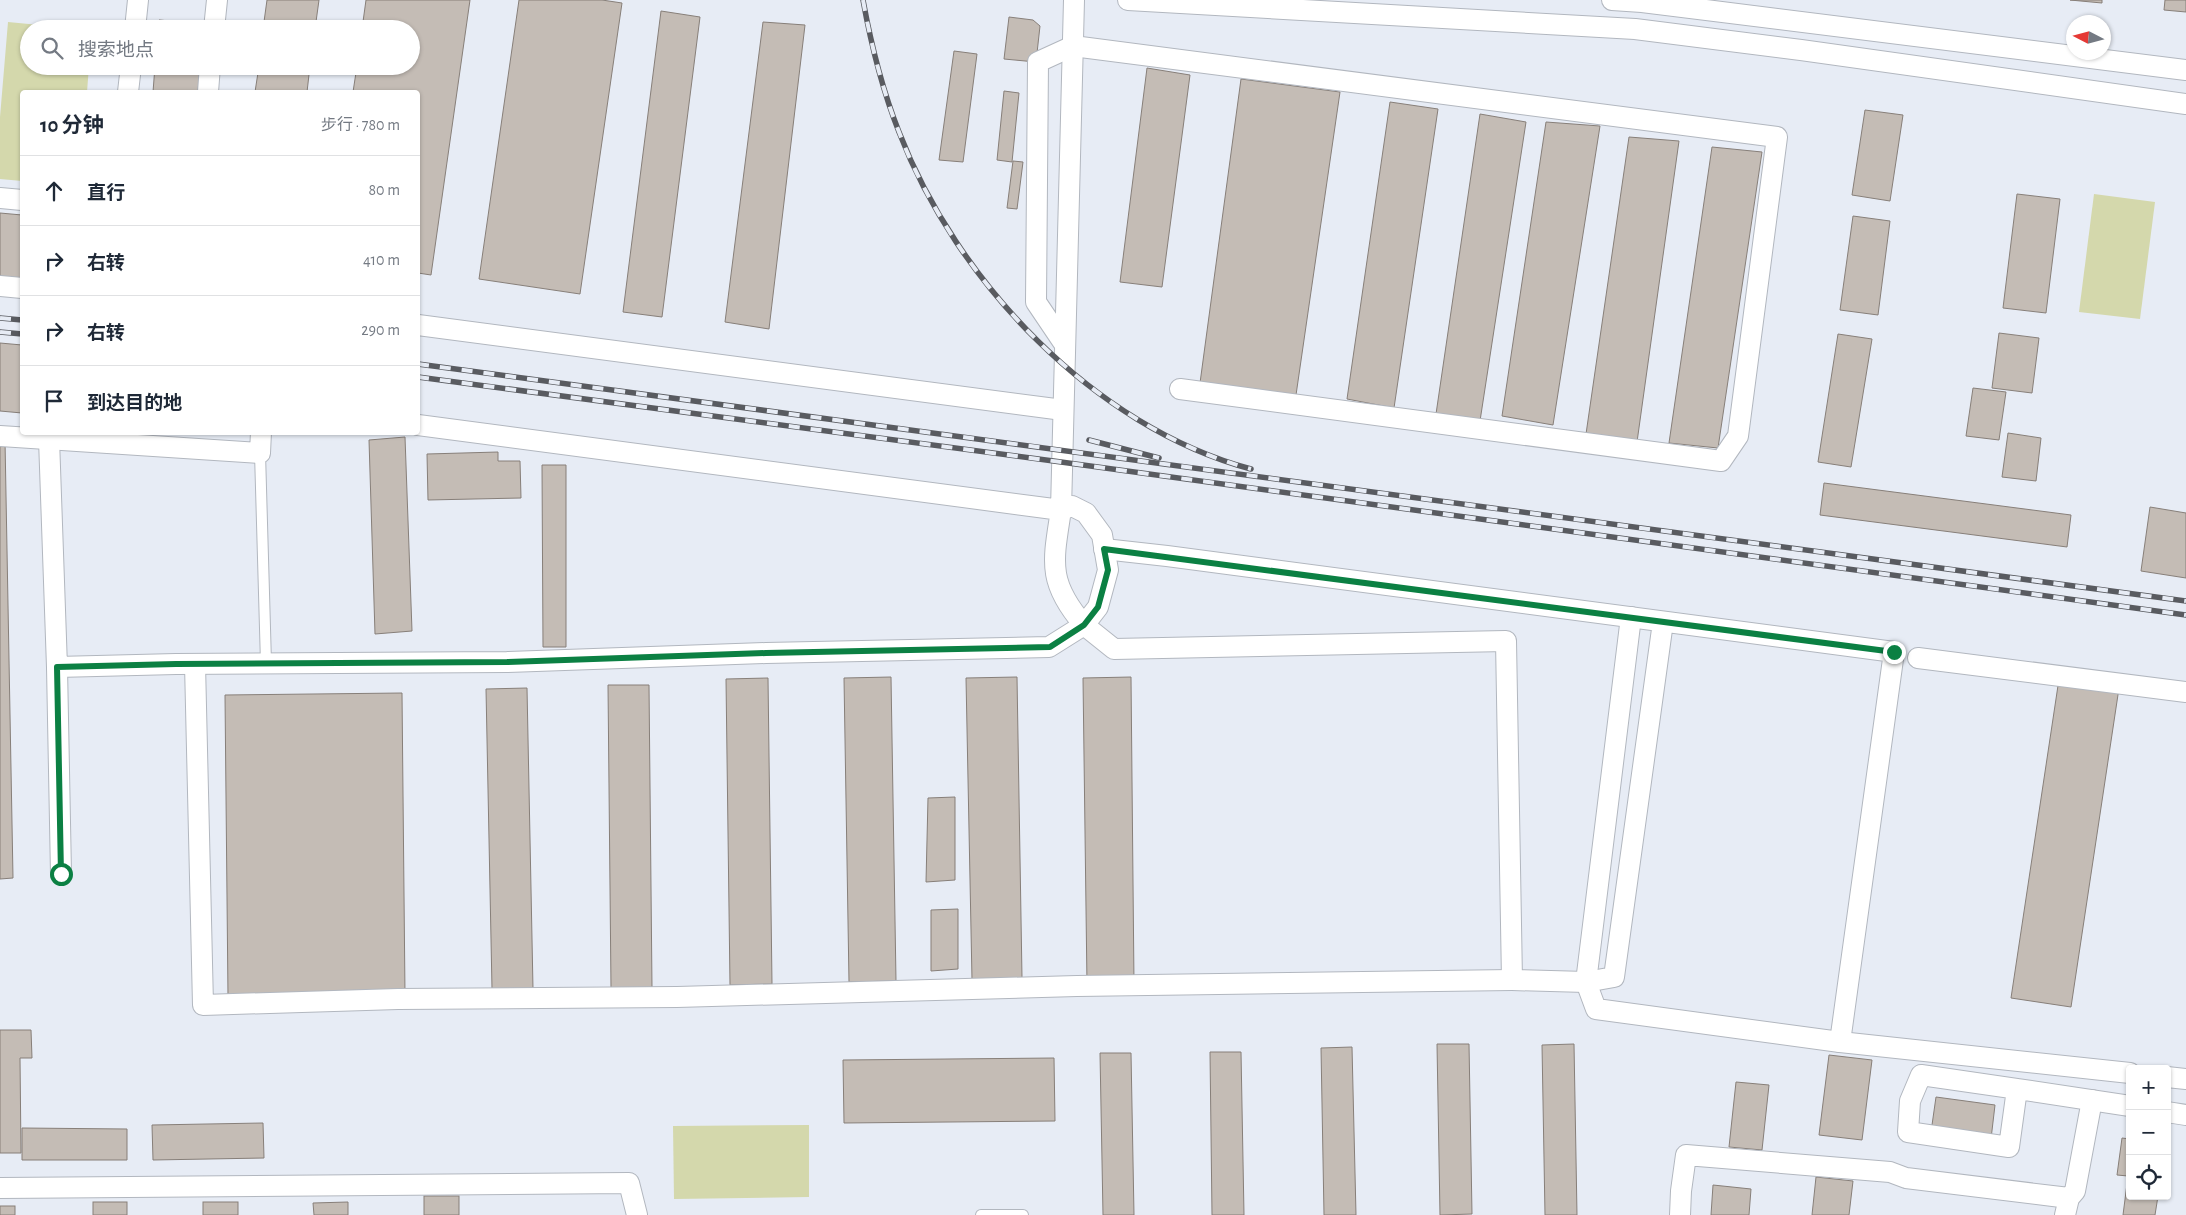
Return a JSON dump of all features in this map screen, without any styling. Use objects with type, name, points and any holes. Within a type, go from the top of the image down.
[{"type":"street","points":[[136,20],[138,0]]},
{"type":"street","points":[[215,20],[217,0]]},
{"type":"street","points":[[1074,0],[1060,510],[1054,557],[1057,579],[1067,605],[1084,625],[1114,649],[1506,641],[1512,980]]},
{"type":"street","points":[[1128,0],[1635,29],[1801,50],[2186,104]]},
{"type":"street","points":[[1612,0],[1642,1],[2186,70]]},
{"type":"street","points":[[1065,346],[1036,302],[1038,62],[1072,46],[1778,137],[1738,436],[1721,461],[1180,389]]},
{"type":"street","points":[[128,90],[130,75]]},
{"type":"street","points":[[208,90],[209,75]]},
{"type":"street","points":[[0,198],[20,200]]},
{"type":"street","points":[[0,286],[20,288]]},
{"type":"street","points":[[420,325],[1063,410]]},
{"type":"street","points":[[57,667],[266,663],[507,662],[766,653],[1050,647],[1084,625],[1098,607],[1108,570],[1102,535],[1086,512],[1072,506],[1060,510],[420,425]]},
{"type":"street","points":[[0,436],[260,452],[261,435]]},
{"type":"street","points":[[49,439],[57,667],[61,874]]},
{"type":"street","points":[[1104,549],[1894,652],[1840,1042]]},
{"type":"street","points":[[1631,617],[1586,982],[1596,1009],[1840,1042],[2126,1073]]},
{"type":"street","points":[[194,664],[203,1005],[398,999],[677,996],[1077,986],[1512,980],[1586,982],[1614,977],[1663,622]]},
{"type":"street","points":[[1918,658],[2186,692]]},
{"type":"street","points":[[2017,1089],[2009,1147],[1908,1132],[1910,1101],[1921,1075],[2017,1089],[2092,1100],[2126,1105]]},
{"type":"street","points":[[2171,1077],[2186,1079]]},
{"type":"street","points":[[1680,1215],[1686,1155],[1890,1172],[1906,1178],[2067,1206],[2075,1191],[2092,1100]]},
{"type":"street","points":[[2171,1113],[2186,1115]]},
{"type":"street","points":[[0,1188],[629,1183],[637,1215]]},
{"type":"lane","points":[[260,452],[266,663]]},
{"type":"lane","points":[[981,1215],[1023,1215]]},
{"type":"green space","points":[[8,22],[20,23],[20,75],[88,75],[87,90],[20,90],[20,181],[0,179],[0,117]]},
{"type":"green space","points":[[2094,194],[2155,202],[2140,319],[2079,312]]},
{"type":"green space","points":[[809,1125],[809,1197],[674,1199],[673,1126]]},
{"type":"building","points":[[267,0],[319,0],[316,20],[264,20]]},
{"type":"building","points":[[366,0],[470,0],[431,275],[420,273],[420,90],[353,90],[356,75],[420,75],[420,20],[363,20]]},
{"type":"building","points":[[519,0],[602,0],[622,3],[580,294],[479,279]]},
{"type":"building","points":[[2070,0],[2102,0],[2102,3]]},
{"type":"building","points":[[2165,0],[2186,0],[2186,12],[2164,10]]},
{"type":"building","points":[[661,11],[700,17],[662,317],[623,312]]},
{"type":"building","points":[[1009,17],[1033,20],[1040,26],[1036,62],[1004,59]]},
{"type":"building","points":[[763,22],[805,25],[769,329],[725,322]]},
{"type":"building","points":[[954,51],[977,54],[963,162],[939,160]]},
{"type":"building","points":[[1147,68],[1190,75],[1162,287],[1120,282]]},
{"type":"building","points":[[154,75],[199,75],[198,90],[153,90]]},
{"type":"building","points":[[258,75],[309,75],[307,90],[255,90]]},
{"type":"building","points":[[1241,79],[1340,92],[1296,395],[1200,383]]},
{"type":"building","points":[[1004,91],[1019,93],[1012,162],[997,160]]},
{"type":"building","points":[[1390,102],[1438,109],[1394,408],[1347,399]]},
{"type":"building","points":[[1865,110],[1903,115],[1890,201],[1852,195]]},
{"type":"building","points":[[1480,114],[1526,122],[1480,421],[1436,414]]},
{"type":"building","points":[[1546,122],[1600,126],[1553,425],[1502,416]]},
{"type":"building","points":[[1629,137],[1679,141],[1637,442],[1586,434]]},
{"type":"building","points":[[1712,147],[1762,152],[1718,448],[1669,443]]},
{"type":"building","points":[[1013,161],[1023,162],[1017,209],[1007,208]]},
{"type":"building","points":[[2017,194],[2060,199],[2046,313],[2003,308]]},
{"type":"building","points":[[0,213],[20,215],[20,280],[0,278]]},
{"type":"building","points":[[1853,216],[1890,221],[1878,315],[1840,310]]},
{"type":"building","points":[[1999,333],[2039,338],[2032,393],[1992,388]]},
{"type":"building","points":[[1838,334],[1872,339],[1851,467],[1818,462]]},
{"type":"building","points":[[0,343],[20,345],[20,413],[0,411]]},
{"type":"building","points":[[1973,388],[2006,392],[1999,440],[1966,436]]},
{"type":"building","points":[[2008,433],[2041,438],[2036,481],[2002,477]]},
{"type":"building","points":[[405,437],[412,631],[375,634],[369,440]]},
{"type":"building","points":[[0,440],[5,440],[13,878],[0,879]]},
{"type":"building","points":[[498,452],[498,461],[520,461],[521,498],[428,500],[427,454]]},
{"type":"building","points":[[542,465],[566,465],[566,647],[543,647]]},
{"type":"building","points":[[1824,483],[2071,515],[2067,547],[1820,515]]},
{"type":"building","points":[[2150,507],[2186,513],[2186,578],[2141,571]]},
{"type":"building","points":[[891,677],[896,981],[849,982],[844,678]]},
{"type":"building","points":[[1017,677],[1022,978],[972,980],[966,678]]},
{"type":"building","points":[[1131,677],[1134,984],[1087,985],[1083,678]]},
{"type":"building","points":[[768,678],[772,984],[730,985],[726,679]]},
{"type":"building","points":[[2059,679],[2119,688],[2071,1007],[2011,998]]},
{"type":"building","points":[[608,685],[649,685],[652,988],[611,988]]},
{"type":"building","points":[[527,688],[533,989],[492,989],[486,689]]},
{"type":"building","points":[[402,693],[405,995],[228,997],[225,695]]},
{"type":"building","points":[[955,797],[955,880],[926,882],[928,798]]},
{"type":"building","points":[[958,909],[958,969],[931,971],[931,910]]},
{"type":"building","points":[[0,1030],[31,1030],[32,1058],[20,1058],[21,1153],[0,1153]]},
{"type":"building","points":[[1437,1044],[1469,1044],[1472,1214],[1440,1215]]},
{"type":"building","points":[[1574,1044],[1577,1215],[1545,1215],[1542,1045]]},
{"type":"building","points":[[1352,1047],[1356,1215],[1324,1215],[1321,1048]]},
{"type":"building","points":[[1210,1052],[1241,1052],[1244,1215],[1212,1215]]},
{"type":"building","points":[[1100,1053],[1131,1053],[1134,1215],[1103,1215]]},
{"type":"building","points":[[1829,1055],[1872,1060],[1862,1140],[1819,1135]]},
{"type":"building","points":[[1054,1058],[1055,1121],[844,1123],[843,1060]]},
{"type":"building","points":[[1736,1082],[1769,1085],[1762,1150],[1729,1147]]},
{"type":"building","points":[[1936,1097],[1995,1105],[1991,1139],[1931,1132]]},
{"type":"building","points":[[263,1123],[264,1158],[153,1160],[152,1125]]},
{"type":"building","points":[[22,1128],[127,1129],[127,1160],[22,1160]]},
{"type":"building","points":[[2122,1138],[2126,1138],[2126,1176],[2117,1175]]},
{"type":"building","points":[[1816,1177],[1853,1181],[1849,1215],[1812,1215]]},
{"type":"building","points":[[1713,1185],[1751,1189],[1749,1215],[1711,1215]]},
{"type":"building","points":[[2126,1192],[2126,1200],[2157,1200],[2155,1215],[2123,1215]]},
{"type":"building","points":[[424,1196],[459,1196],[459,1215],[424,1215]]},
{"type":"building","points":[[93,1202],[127,1202],[127,1215],[93,1215]]},
{"type":"building","points":[[203,1202],[238,1202],[238,1215],[203,1215]]},
{"type":"building","points":[[348,1202],[348,1215],[314,1215],[313,1203]]},
{"type":"building","points":[[0,1206],[15,1206],[15,1215],[0,1215]]},
{"type":"railway","points":[[863,0],[887,99],[899,132],[924,188],[956,242],[994,293],[1038,341],[1086,383],[1138,420],[1193,449],[1251,469]]},
{"type":"railway","points":[[0,318],[20,320]]},
{"type":"railway","points":[[0,332],[20,334]]},
{"type":"railway","points":[[420,364],[2186,601]]},
{"type":"railway","points":[[420,377],[1061,462],[2186,615]]},
{"type":"railway","points":[[1089,440],[1159,458]]},
{"type":"route","points":[[61,874],[57,667],[176,664],[507,662],[766,653],[1050,647],[1084,625],[1098,607],[1108,570],[1104,549],[1894,652]]}]
